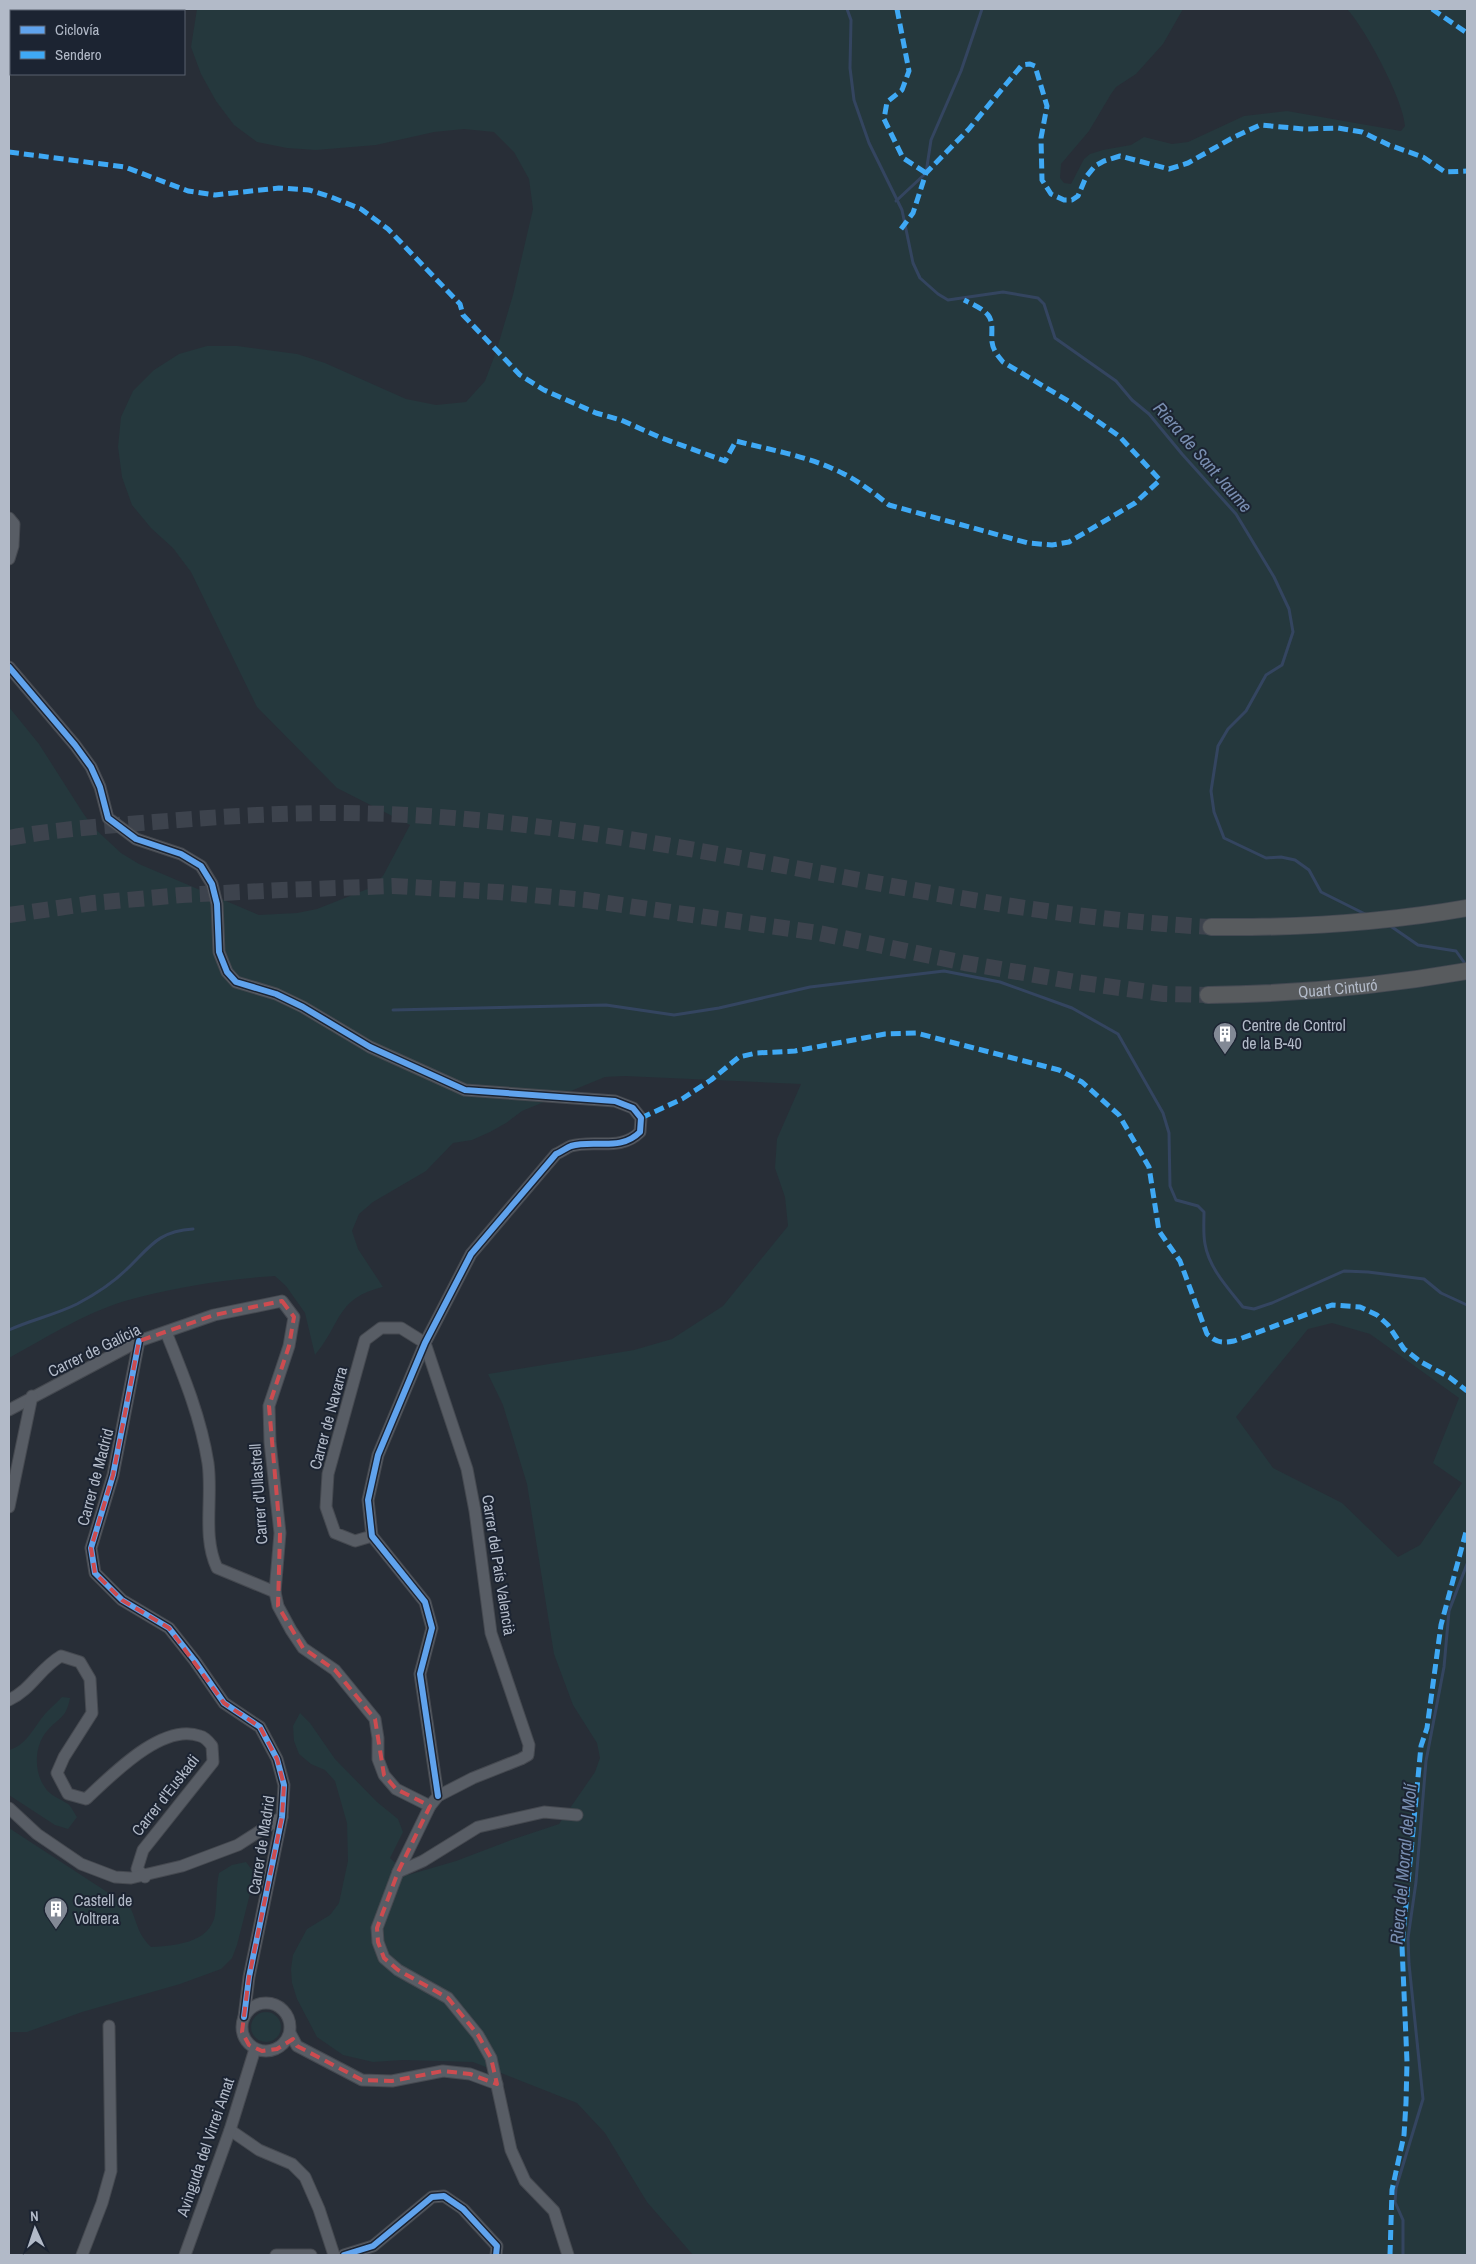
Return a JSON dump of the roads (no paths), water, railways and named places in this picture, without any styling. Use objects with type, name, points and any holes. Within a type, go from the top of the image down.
[{"type":"highway","points":[[1211,927],[1263,928],[1386,921],[1467,908]]},
{"type":"highway","name":"Quart Cinturó","points":[[1208,995],[1274,994],[1378,986],[1467,971]]},
{"type":"street","points":[[9,518],[14,524],[13,546],[9,559]]},
{"type":"street","points":[[9,667],[75,745],[91,767],[100,787],[108,818],[136,838],[181,854],[201,866],[212,884],[217,904],[219,952],[227,972],[236,982],[276,994],[303,1007],[370,1047],[465,1090],[615,1100],[633,1108],[641,1118],[640,1132],[633,1139],[622,1144],[571,1146],[556,1154],[471,1254],[425,1343],[378,1456],[368,1500],[372,1536],[425,1602],[432,1628],[420,1674],[438,1796],[430,1806],[398,1872],[377,1928],[378,1942],[384,1958],[398,1970],[448,1998],[478,2035],[491,2058],[511,2150],[525,2181],[554,2211],[568,2255]]},
{"type":"street","name":"Carrer de Galícia","points":[[9,1410],[32,1396],[139,1341],[214,1315],[282,1302]]},
{"type":"street","name":"Carrer d'Ullastrell","points":[[282,1302],[294,1317],[290,1346],[269,1406],[270,1442],[280,1533],[276,1592],[278,1606],[291,1630],[304,1648],[335,1670],[375,1719],[378,1738],[378,1759],[384,1775],[396,1789],[430,1806]]},
{"type":"street","name":"Carrer de Navarra","points":[[372,1536],[355,1541],[335,1533],[326,1507],[328,1474],[365,1340],[381,1328],[401,1328],[425,1343]]},
{"type":"street","points":[[166,1332],[191,1396],[208,1463],[210,1553],[217,1568],[276,1592]]},
{"type":"street","name":"Carrer de Madrid","points":[[139,1341],[113,1475],[91,1548],[95,1573],[122,1600],[168,1628],[195,1661],[224,1703],[260,1728],[277,1759],[284,1785],[282,1817],[249,1977],[244,2017]]},
{"type":"street","name":"Carrer del País Valencià","points":[[425,1343],[467,1469],[475,1511],[491,1634],[528,1745],[528,1754],[521,1759],[473,1778],[438,1796]]},
{"type":"street","points":[[9,1507],[32,1396]]},
{"type":"street","name":"Carrer d'Euskadi","points":[[9,1700],[22,1694],[48,1664],[61,1656],[80,1662],[90,1679],[92,1713],[64,1757],[58,1773],[68,1794],[86,1799],[116,1771],[157,1741],[184,1733],[202,1736],[212,1746],[213,1762],[144,1850],[137,1869],[145,1877]]},
{"type":"street","points":[[9,1808],[37,1834],[81,1864],[115,1877],[132,1878],[145,1877],[182,1866],[238,1845],[282,1817]]},
{"type":"street","points":[[398,1872],[423,1861],[478,1827],[544,1812],[577,1815]]},
{"type":"street","points":[[290,2033],[287,2040],[276,2050],[262,2051],[256,2049],[245,2039],[242,2032],[244,2017],[255,2006],[271,2003],[285,2011],[289,2018],[290,2033],[297,2046],[362,2080],[392,2081],[443,2071],[470,2074],[497,2084]]},
{"type":"street","points":[[82,2255],[102,2203],[111,2171],[109,2026]]},
{"type":"street","name":"Avinguda del Virrei Amat","points":[[185,2255],[230,2130],[256,2049]]},
{"type":"street","points":[[230,2130],[259,2150],[292,2164],[305,2177],[319,2209],[334,2255]]},
{"type":"street","points":[[344,2255],[373,2246],[432,2197],[444,2196],[463,2209],[497,2246],[496,2255]]},
{"type":"street","points":[[276,2255],[311,2255]]},
{"type":"waterway","name":"Riera de Sant Jaume","points":[[847,9],[851,20],[850,68],[854,100],[869,143],[902,210],[913,263],[920,278],[948,300],[1003,292],[1038,298],[1044,304],[1055,338],[1116,381],[1132,400],[1149,414],[1236,514],[1274,577],[1289,609],[1293,632],[1282,665],[1266,675],[1246,711],[1228,729],[1218,746],[1211,791],[1214,812],[1224,838],[1266,858],[1281,857],[1295,860],[1309,870],[1321,892],[1367,915]]},
{"type":"waterway","points":[[896,201],[926,173],[931,140],[961,71],[982,9]]},
{"type":"waterway","name":"Riera de Sant Jaume","points":[[1389,925],[1418,945],[1456,951],[1466,965]]},
{"type":"waterway","points":[[393,1010],[606,1005],[674,1015],[719,1008],[810,987],[944,971],[1000,982],[1072,1008],[1118,1034],[1163,1113],[1169,1133],[1170,1186],[1176,1200],[1198,1206],[1204,1212],[1204,1240],[1207,1253],[1220,1277],[1243,1307],[1254,1309],[1272,1303],[1344,1271],[1424,1279],[1441,1293],[1467,1305]]},
{"type":"waterway","points":[[9,1330],[77,1304],[116,1279],[149,1247],[163,1237],[181,1230],[193,1229]]},
{"type":"waterway","name":"Riera del Morral del Molí","points":[[1403,2255],[1403,2220],[1395,2202],[1396,2188],[1423,2099],[1408,1938],[1416,1882],[1426,1761],[1444,1667],[1449,1611],[1467,1564]]},
{"type":"tunnel","points":[[9,838],[82,828],[245,816],[370,813],[439,817],[507,823],[609,836],[984,902],[1060,913],[1211,927]]},
{"type":"tunnel","points":[[9,915],[93,903],[182,895],[282,890],[393,886],[498,892],[586,900],[819,933],[965,963],[1076,982],[1164,994],[1208,995]]},
{"type":"place","name":"Centre de Control de la B-40","points":[[1225,1055]]},
{"type":"place","name":"Castell de Voltrera","points":[[56,1930]]}]
